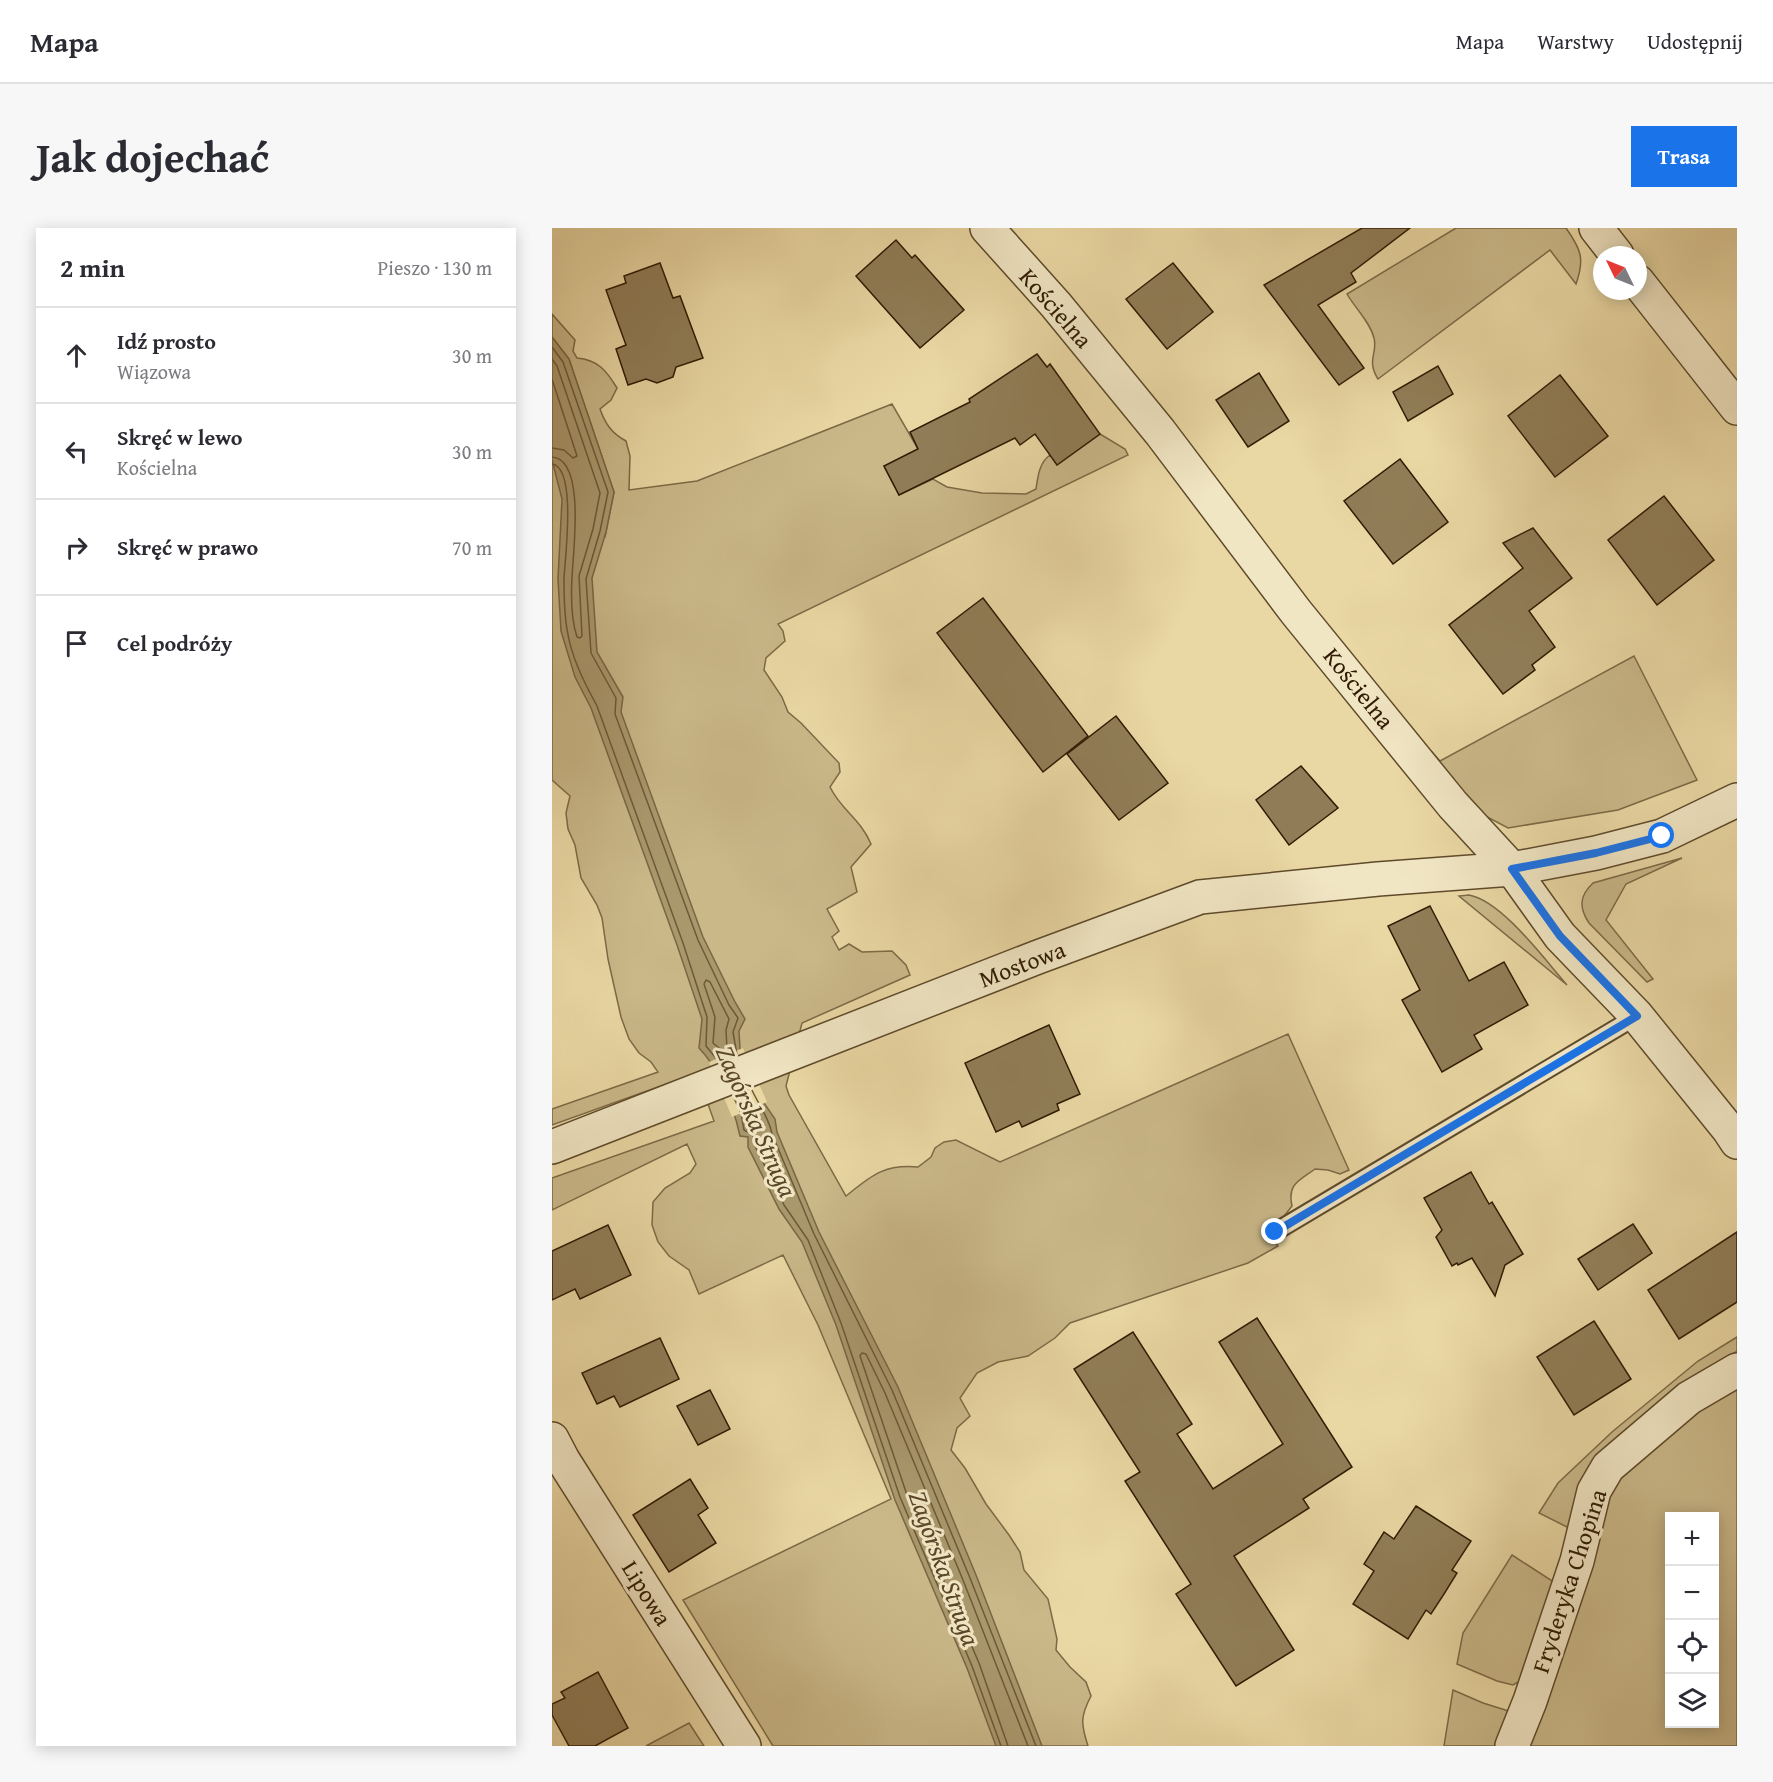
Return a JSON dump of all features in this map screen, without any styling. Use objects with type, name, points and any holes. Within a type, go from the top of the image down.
[{"type":"street","name":"Kościelna","points":[[987,228],[1056,305],[1160,432],[1296,612],[1453,805],[1512,869],[1560,936],[1637,1016],[1737,1142]]},
{"type":"street","points":[[1596,228],[1610,246]]},
{"type":"street","points":[[1647,293],[1737,408]]},
{"type":"street","name":"Mostowa","points":[[552,1147],[1038,957],[1200,897],[1512,869],[1596,853],[1662,836],[1737,800]]},
{"type":"street","name":"Fryderyka Chopina","points":[[1512,1746],[1530,1701],[1578,1561],[1594,1491],[1608,1467],[1689,1398],[1737,1370]]},
{"type":"street","name":"Lipowa","points":[[552,1439],[563,1460],[744,1746]]},
{"type":"lane","points":[[1275,1232],[1637,1016]]},
{"type":"shaded area","points":[[1456,228],[1566,228],[1580,254],[1581,261],[1576,284],[1550,250],[1378,379],[1373,367],[1375,343],[1372,332],[1347,294]]},
{"type":"shaded area","points":[[552,314],[575,340],[573,351],[577,358],[591,361],[601,367],[617,388],[611,400],[600,409],[609,427],[626,441],[630,456],[629,490],[697,481],[892,404],[918,449],[884,466],[899,495],[933,479],[947,487],[982,493],[1026,494],[1036,489],[1038,475],[1046,458],[1050,455],[1057,465],[1100,434],[1125,449],[1128,455],[778,624],[783,631],[785,641],[766,658],[764,670],[782,697],[788,712],[839,763],[840,772],[830,787],[834,795],[862,827],[871,844],[851,867],[857,892],[827,909],[839,931],[832,937],[839,950],[849,944],[862,952],[892,951],[906,965],[910,975],[802,1023],[786,1086],[846,1196],[878,1173],[896,1167],[918,1167],[931,1157],[935,1148],[944,1142],[956,1140],[1000,1162],[1288,1034],[1349,1170],[1340,1174],[1315,1169],[1299,1180],[1291,1193],[1292,1206],[1270,1234],[1278,1246],[1248,1263],[1070,1323],[1055,1338],[1028,1356],[998,1362],[977,1373],[960,1398],[970,1416],[957,1428],[951,1450],[1020,1552],[1024,1570],[1048,1599],[1057,1639],[1056,1650],[1086,1682],[1091,1696],[1083,1721],[1088,1746],[773,1746],[683,1600],[891,1499],[818,1325],[783,1255],[699,1294],[689,1270],[669,1256],[658,1242],[652,1225],[653,1202],[665,1188],[690,1173],[696,1164],[687,1144],[552,1210],[552,1178],[714,1121],[697,1073],[552,1125],[552,1109],[658,1072],[629,1039],[621,1017],[608,959],[602,918],[581,878],[575,845],[568,829],[566,813],[570,796],[552,780],[552,357],[605,537],[614,492],[569,359],[552,337]]},
{"type":"shaded area","points":[[1634,656],[1697,780],[1618,810],[1508,828],[1474,810],[1424,758],[1432,752],[1440,761]]},
{"type":"shaded area","points":[[1682,858],[1626,884],[1606,920],[1653,979],[1647,982],[1589,923],[1583,912],[1583,897],[1593,883]]},
{"type":"shaded area","points":[[1469,895],[1495,908],[1509,920],[1567,985],[1459,896]]},
{"type":"shaded area","points":[[1737,1337],[1737,1351],[1718,1364],[1573,1530],[1539,1513],[1558,1483],[1612,1432],[1698,1361]]},
{"type":"shaded area","points":[[1737,1384],[1737,1746],[1523,1746],[1607,1489],[1655,1440]]},
{"type":"shaded area","points":[[1512,1555],[1557,1584],[1527,1677],[1513,1685],[1497,1681],[1457,1664],[1463,1633]]},
{"type":"shaded area","points":[[1453,1690],[1515,1713],[1501,1746],[1444,1746]]},
{"type":"shaded area","points":[[689,1723],[704,1746],[646,1746]]},
{"type":"water","name":"Zagórska Struga","points":[[552,337],[569,359],[614,492],[606,532],[592,578],[597,652],[623,697],[621,712],[703,937],[745,1019],[739,1031],[740,1049],[764,1103],[775,1119],[777,1132],[819,1232],[898,1387],[976,1575],[1042,1746],[996,1746],[967,1668],[895,1500],[836,1325],[802,1242],[779,1209],[748,1147],[748,1137],[740,1136],[734,1112],[720,1078],[699,1048],[702,1019],[591,708],[575,677],[561,631],[558,579],[562,499],[552,460]]},
{"type":"pier","points":[[743,1048],[767,1102],[732,1117],[709,1062]]},
{"type":"building","points":[[1362,228],[1410,228],[1351,273],[1356,282],[1318,305],[1364,368],[1339,385],[1264,285]]},
{"type":"building","points":[[896,240],[912,258],[915,255],[964,310],[920,348],[856,276]]},
{"type":"building","points":[[660,263],[673,298],[680,296],[703,358],[676,367],[673,377],[657,383],[646,379],[628,385],[616,349],[626,345],[606,290],[626,283],[624,276]]},
{"type":"building","points":[[1173,263],[1213,312],[1167,349],[1126,299]]},
{"type":"building","points":[[1037,354],[1047,367],[1050,364],[1100,434],[1057,465],[1035,434],[1020,445],[1015,438],[899,495],[884,466],[918,449],[910,432],[970,402],[969,399]]},
{"type":"building","points":[[1438,366],[1453,394],[1408,421],[1393,392]]},
{"type":"building","points":[[1259,373],[1289,421],[1248,447],[1216,400]]},
{"type":"building","points":[[1560,375],[1608,436],[1555,477],[1508,416]]},
{"type":"building","points":[[1400,459],[1448,522],[1393,564],[1344,501]]},
{"type":"building","points":[[1664,496],[1714,560],[1657,605],[1608,540]]},
{"type":"building","points":[[1533,528],[1572,578],[1529,611],[1555,647],[1532,665],[1535,670],[1503,694],[1449,625],[1523,568],[1503,543]]},
{"type":"building","points":[[983,598],[1088,736],[1043,772],[937,633]]},
{"type":"building","points":[[1116,716],[1168,783],[1119,820],[1067,754]]},
{"type":"building","points":[[1301,766],[1338,808],[1289,845],[1256,800]]},
{"type":"building","points":[[1430,906],[1469,981],[1504,962],[1528,1005],[1474,1035],[1482,1049],[1442,1072],[1402,1000],[1420,990],[1388,926]]},
{"type":"building","points":[[1049,1025],[1080,1094],[1057,1104],[1059,1110],[1022,1127],[1019,1121],[996,1132],[965,1063]]},
{"type":"building","points":[[1471,1172],[1489,1204],[1492,1202],[1523,1254],[1505,1265],[1495,1296],[1472,1258],[1452,1266],[1436,1237],[1442,1230],[1424,1198]]},
{"type":"building","points":[[1633,1224],[1652,1253],[1598,1290],[1578,1259]]},
{"type":"building","points":[[608,1225],[631,1275],[580,1299],[575,1289],[552,1300],[552,1251]]},
{"type":"building","points":[[1737,1232],[1737,1302],[1679,1339],[1648,1290]]},
{"type":"building","points":[[1257,1318],[1352,1467],[1303,1499],[1309,1508],[1234,1556],[1294,1650],[1236,1686],[1176,1594],[1191,1584],[1125,1481],[1140,1472],[1074,1369],[1133,1332],[1192,1424],[1177,1434],[1213,1489],[1283,1444],[1219,1342]]},
{"type":"building","points":[[1594,1321],[1631,1379],[1574,1415],[1537,1357]]},
{"type":"building","points":[[660,1338],[679,1379],[620,1407],[614,1396],[597,1404],[582,1373]]},
{"type":"building","points":[[710,1390],[730,1429],[698,1445],[677,1406]]},
{"type":"building","points":[[690,1479],[708,1508],[698,1515],[716,1543],[669,1572],[633,1515]]},
{"type":"building","points":[[1416,1506],[1471,1541],[1452,1570],[1457,1573],[1444,1594],[1431,1614],[1426,1610],[1408,1639],[1353,1604],[1374,1571],[1364,1564],[1384,1532],[1394,1539]]},
{"type":"building","points":[[598,1672],[628,1728],[595,1746],[569,1746],[552,1715],[552,1704],[565,1698],[561,1692]]},
{"type":"route","points":[[1275,1232],[1637,1016],[1560,936],[1512,869],[1596,853],[1662,836]]}]
